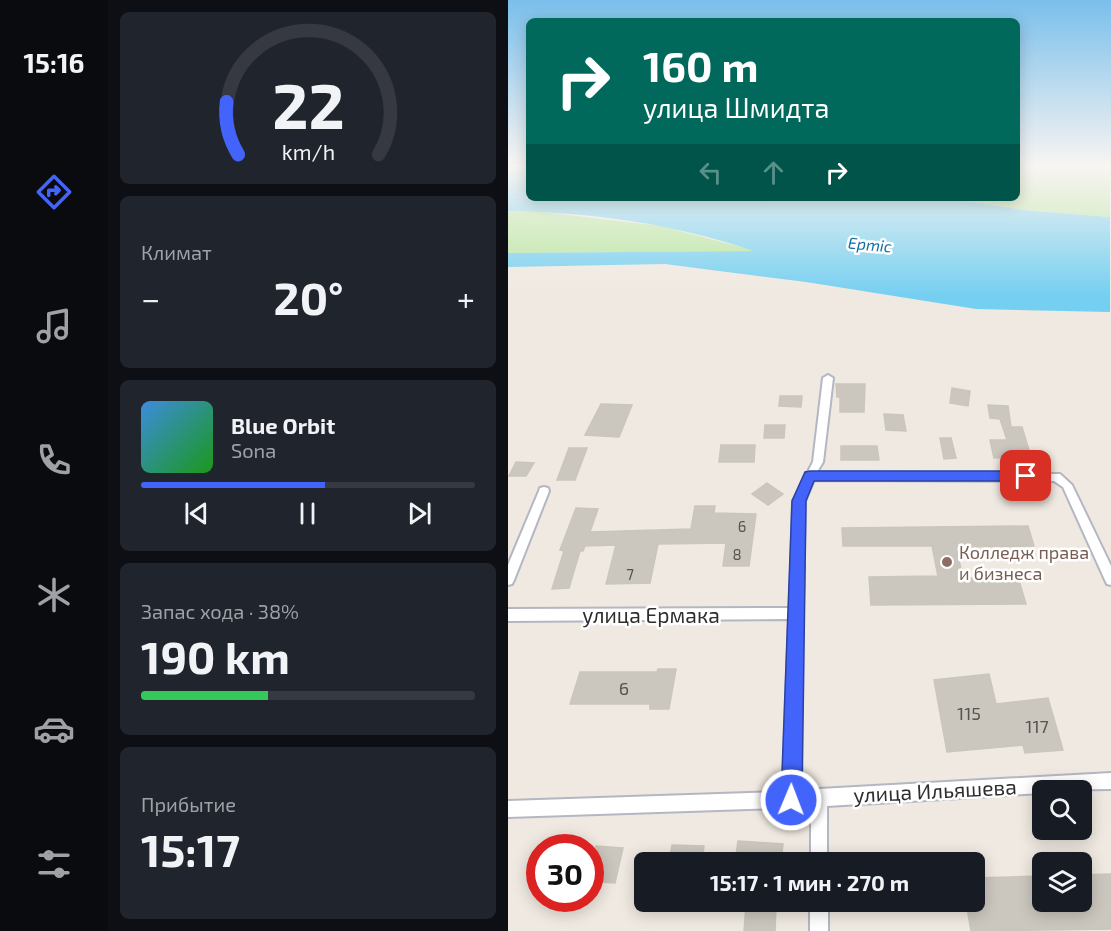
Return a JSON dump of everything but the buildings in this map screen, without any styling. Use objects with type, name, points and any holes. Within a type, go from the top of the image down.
[{"type":"street","points":[[791,800],[799,501],[818,462],[828,378]]},
{"type":"street","points":[[807,482],[1056,477],[1067,485],[1111,580]]},
{"type":"street","points":[[508,580],[544,491]]},
{"type":"street","name":"улица Ермака","points":[[508,615],[795,613]]},
{"type":"street","name":"улица Ильяшева","points":[[508,809],[791,800],[1111,781]]},
{"type":"street","points":[[819,797],[819,852]]},
{"type":"street","points":[[819,912],[819,931]]},
{"type":"green space","points":[[1018,209],[1110,209],[1110,217]]},
{"type":"green space","points":[[508,211],[542,212],[661,226],[756,251],[508,253]]},
{"type":"water","name":"Ертіс","points":[[1018,209],[1110,217],[1110,312],[976,309],[806,282],[665,264],[508,267],[508,253],[753,251],[694,234],[632,221],[570,214],[508,211]]},
{"type":"place","name":"Колледж права и бизнеса","points":[[947,562]]},
{"type":"route","points":[[791,800],[799,501],[810,476],[1026,476]]}]
